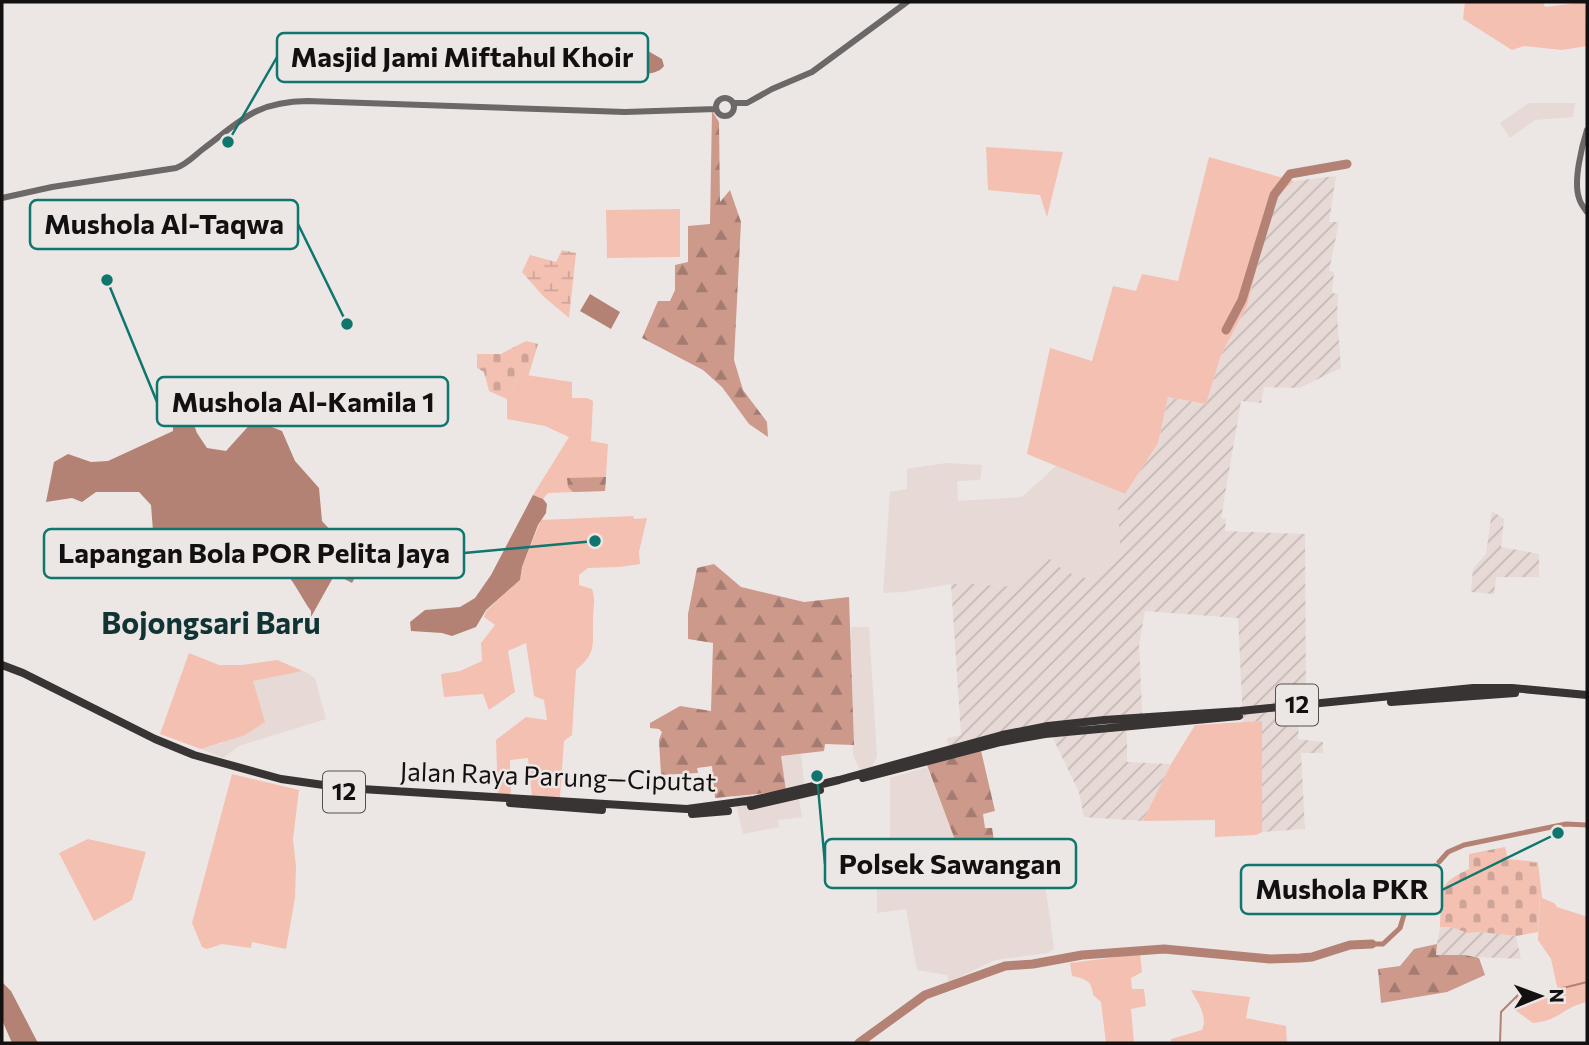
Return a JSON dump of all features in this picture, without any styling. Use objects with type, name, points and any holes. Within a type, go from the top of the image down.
[{"type":"highway","name":"Jalan Raya Parung—Ciputat","points":[[2,668],[23,673],[105,717],[194,755],[302,786],[530,802],[680,808],[731,805],[1048,726],[1271,710],[1484,688],[1587,695]]},
{"type":"highway","name":"Jalan Raya Parung—Ciputat","points":[[1326,705],[1502,693],[1587,700]]},
{"type":"street","points":[[733,103],[747,103],[812,72],[907,2]]},
{"type":"street","points":[[723,97],[729,98],[733,103],[732,112],[727,116],[720,114],[716,108],[723,97]]},
{"type":"street","points":[[2,198],[52,187],[176,168],[190,161],[251,112],[270,104],[319,101],[625,112],[716,108]]},
{"type":"street","points":[[1587,130],[1577,191],[1587,212]]},
{"type":"shaded area","points":[[616,42],[624,43],[627,48],[623,59],[627,66],[637,66],[643,52],[648,51],[662,59],[664,66],[652,73],[643,74],[599,68],[597,59]]},
{"type":"shaded area","points":[[1529,103],[1575,103],[1573,117],[1535,120],[1510,138],[1500,123]]},
{"type":"shaded area","points":[[1336,176],[1329,222],[1339,222],[1329,271],[1334,272],[1332,293],[1338,294],[1341,368],[1299,388],[1264,387],[1261,403],[1241,401],[1221,518],[1226,519],[1225,531],[1305,534],[1306,702],[1300,703],[1298,739],[1323,742],[1323,753],[1301,753],[1305,829],[1262,832],[1261,721],[1243,723],[1238,618],[1145,611],[1139,645],[1143,729],[1127,731],[1127,762],[1171,764],[1143,821],[1084,817],[1079,792],[1048,728],[949,750],[947,738],[961,735],[951,584],[1001,587],[1013,585],[1033,575],[1037,559],[1045,555],[1066,572],[1089,579],[1101,572],[1120,546],[1118,505],[1158,443],[1168,397],[1206,404],[1221,355],[1247,306],[1272,209],[1279,194],[1294,181]]},
{"type":"shaded area","points":[[590,294],[620,312],[611,329],[580,311]]},
{"type":"shaded area","points":[[186,405],[197,433],[207,448],[226,451],[254,420],[282,431],[295,461],[319,488],[322,521],[362,565],[352,583],[335,574],[311,617],[311,611],[291,579],[268,561],[236,548],[153,531],[151,505],[139,492],[96,492],[82,502],[72,498],[46,502],[54,462],[68,454],[91,462],[108,461],[173,431],[173,407]]},
{"type":"shaded area","points":[[946,463],[982,465],[980,480],[957,481],[958,501],[1022,497],[1056,466],[1125,494],[1118,505],[1120,546],[1101,572],[1089,579],[1066,572],[1045,555],[1037,559],[1034,575],[1013,585],[1001,587],[951,584],[883,593],[890,492],[907,489],[907,469]]},
{"type":"shaded area","points":[[533,495],[547,504],[546,513],[538,525],[522,567],[520,580],[486,610],[476,627],[452,636],[411,631],[410,622],[425,610],[460,607],[475,598],[491,575]]},
{"type":"shaded area","points":[[1492,511],[1504,519],[1501,547],[1539,554],[1539,577],[1496,577],[1494,594],[1471,592],[1473,569],[1486,554]]},
{"type":"shaded area","points":[[851,627],[869,627],[877,757],[872,767],[860,770],[853,756]]},
{"type":"shaded area","points":[[304,671],[315,678],[326,719],[239,746],[223,758],[201,749],[223,743],[252,681]]},
{"type":"shaded area","points":[[801,754],[806,798],[799,799],[802,817],[778,820],[779,827],[743,834],[734,795],[785,791],[780,756]]},
{"type":"shaded area","points":[[927,767],[958,848],[1024,846],[1024,854],[1041,854],[1054,949],[1048,953],[995,960],[949,982],[947,975],[917,970],[906,909],[877,913],[877,872],[890,870],[890,778]]},
{"type":"shaded area","points":[[1440,927],[1451,927],[1468,933],[1516,936],[1521,959],[1435,955]]},
{"type":"shaded area","points":[[2,982],[11,991],[38,1043],[12,1043],[2,1020]]},
{"type":"green space","points":[[1465,2],[1543,2],[1545,7],[1585,2],[1587,46],[1562,50],[1524,46],[1512,50],[1463,19]]},
{"type":"green space","points":[[712,111],[719,122],[720,202],[730,190],[741,222],[734,360],[743,390],[767,422],[768,437],[749,424],[722,387],[703,370],[642,338],[658,301],[670,301],[675,290],[675,265],[688,262],[688,226],[710,224]]},
{"type":"green space","points":[[986,147],[1063,152],[1047,217],[1040,195],[988,190]]},
{"type":"green space","points":[[1209,157],[1294,181],[1279,194],[1272,209],[1247,306],[1221,355],[1206,404],[1168,397],[1158,443],[1125,494],[1027,454],[1050,348],[1092,361],[1113,286],[1136,291],[1142,274],[1178,281]]},
{"type":"green space","points":[[680,209],[680,257],[607,258],[606,210]]},
{"type":"green space","points":[[562,250],[576,253],[569,318],[543,296],[522,272],[530,255],[556,262]]},
{"type":"green space","points":[[526,341],[538,344],[528,377],[520,374],[507,399],[489,391],[484,372],[477,368],[477,354],[501,354]]},
{"type":"green space","points":[[520,374],[572,382],[572,398],[587,398],[593,401],[591,441],[608,444],[605,491],[548,493],[543,499],[533,495],[569,437],[545,426],[507,419],[507,399]]},
{"type":"green space","points":[[606,477],[605,491],[573,492],[568,487],[567,478]]},
{"type":"green space","points":[[633,516],[634,519],[647,518],[639,552],[640,564],[588,568],[579,575],[579,585],[592,589],[593,593],[593,641],[588,658],[576,670],[572,735],[564,741],[560,798],[532,797],[528,758],[510,760],[511,796],[498,796],[496,740],[526,717],[547,720],[544,700],[534,696],[526,643],[508,651],[515,692],[489,710],[483,694],[444,697],[441,674],[460,671],[482,661],[481,643],[495,625],[484,617],[486,611],[520,580],[522,567],[541,520]]},
{"type":"green space","points":[[714,564],[741,587],[804,602],[849,597],[854,745],[825,744],[824,751],[781,756],[786,791],[715,798],[712,766],[697,768],[698,773],[661,775],[659,740],[662,732],[650,728],[650,723],[680,706],[711,711],[713,643],[688,639],[688,614],[697,568]]},
{"type":"green space","points":[[189,653],[219,665],[277,660],[303,671],[253,681],[265,722],[245,735],[201,749],[160,734]]},
{"type":"green space","points":[[1262,721],[1262,832],[1256,835],[1215,837],[1215,820],[1143,821],[1171,764],[1195,725]]},
{"type":"green space","points":[[979,742],[995,811],[983,814],[985,828],[992,828],[995,847],[958,848],[924,757]]},
{"type":"green space","points":[[232,774],[299,790],[293,839],[295,898],[286,949],[252,942],[251,948],[222,944],[207,949],[202,947],[192,923]]},
{"type":"green space","points":[[88,839],[146,852],[132,900],[94,921],[59,853]]},
{"type":"green space","points":[[1505,847],[1508,859],[1538,862],[1542,898],[1557,907],[1585,916],[1587,911],[1587,1002],[1542,1022],[1533,1023],[1515,1010],[1516,998],[1525,992],[1544,998],[1558,991],[1551,959],[1538,940],[1540,893],[1507,861]]},
{"type":"green space","points":[[1505,847],[1507,861],[1537,863],[1540,893],[1538,932],[1516,936],[1468,933],[1451,927],[1440,927],[1442,891],[1450,880],[1469,869],[1469,854]]},
{"type":"green space","points":[[1437,944],[1436,955],[1479,958],[1485,975],[1447,992],[1381,1003],[1378,969],[1400,966],[1414,949]]},
{"type":"green space","points":[[1140,954],[1142,972],[1131,978],[1132,989],[1144,989],[1146,1006],[1131,1009],[1134,1043],[1106,1043],[1101,1002],[1093,995],[1087,981],[1072,976],[1070,963]]},
{"type":"green space","points":[[1191,990],[1250,997],[1246,1018],[1286,1026],[1287,1043],[1171,1043],[1171,1039],[1202,1030],[1204,1025],[1203,1015]]},
{"type":"waterway","points":[[1226,330],[1242,300],[1274,195],[1290,174],[1347,164]]},
{"type":"waterway","points":[[1439,862],[1448,852],[1464,845],[1566,824],[1587,825]]},
{"type":"waterway","points":[[1375,944],[1383,944],[1400,928],[1412,888],[1435,866]]},
{"type":"waterway","points":[[859,1043],[925,995],[1005,966],[1082,955],[1164,949],[1270,959],[1300,958],[1350,945],[1372,944]]},
{"type":"waterway","points":[[1500,1043],[1501,1012],[1521,992],[1541,998],[1559,989],[1587,982]]},
{"type":"place","name":"Masjid Jami Miftahul Khoir","points":[[228,142]]},
{"type":"place","name":"Mushola Al-Kamila 1","points":[[107,280]]},
{"type":"place","name":"Mushola Al-Taqwa","points":[[347,324]]},
{"type":"place","name":"Lapangan Bola POR Pelita Jaya","points":[[595,541]]},
{"type":"place","name":"Polsek Sawangan","points":[[817,776]]},
{"type":"place","name":"Mushola PKR","points":[[1558,833]]},
{"type":"district","name":"Bojongsari Baru","points":[[211,624]]}]
